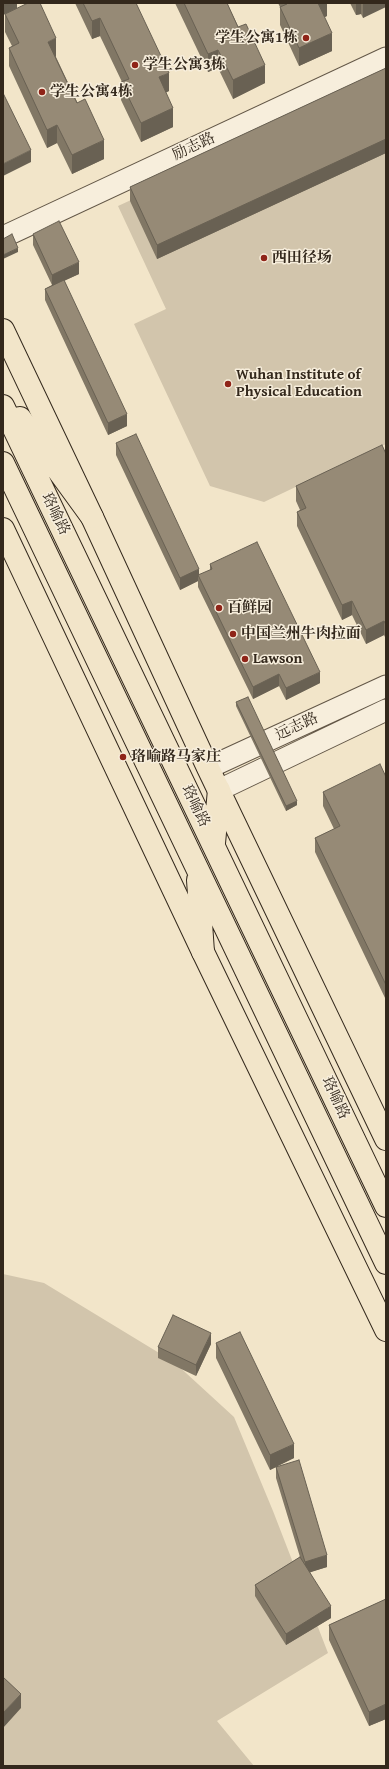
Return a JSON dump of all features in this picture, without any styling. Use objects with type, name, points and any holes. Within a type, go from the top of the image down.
[{"type":"main road","points":[[3,330],[92,517],[208,768],[386,1140]]},
{"type":"main road","points":[[3,395],[92,517]]},
{"type":"main road","name":"珞喻路","points":[[3,406],[386,1206]]},
{"type":"main road","name":"珞喻路","points":[[3,463],[386,1263]]},
{"type":"main road","points":[[3,529],[203,952],[386,1330]]},
{"type":"main road","points":[[214,844],[219,790]]},
{"type":"main road","points":[[197,867],[203,952]]},
{"type":"street","name":"励志路","points":[[3,237],[386,58]]},
{"type":"street","name":"远志路","points":[[208,768],[386,686]]},
{"type":"street","name":"远志路","points":[[219,790],[386,710]]},
{"type":"shaded area","name":"西田径场","points":[[386,83],[386,444],[264,502],[210,486],[134,324],[166,309],[118,206]]},
{"type":"shaded area","points":[[3,1274],[44,1283],[174,1362],[234,1417],[273,1511],[328,1653],[217,1721],[254,1766],[3,1766]]},
{"type":"building","name":"学生公寓4栋","points":[[28,3],[40,3],[56,38],[48,42],[77,103],[85,99],[104,140],[72,155],[57,125],[47,130],[9,48],[19,43],[5,14]]},
{"type":"building","name":"学生公寓3栋","points":[[83,3],[136,3],[169,73],[159,77],[173,108],[141,123],[121,82],[129,79],[100,18],[92,21]]},
{"type":"building","points":[[184,3],[227,3],[238,27],[246,24],[265,65],[233,80],[218,50],[208,54]]},
{"type":"building","name":"学生公寓1栋","points":[[287,3],[318,3],[332,33],[299,48],[280,7]]},
{"type":"building","points":[[386,68],[386,139],[157,245],[130,187]]},
{"type":"building","points":[[3,93],[31,150],[3,164]]},
{"type":"building","points":[[59,221],[79,262],[52,275],[33,234]]},
{"type":"building","points":[[12,234],[18,248],[3,255],[3,239]]},
{"type":"building","points":[[64,280],[127,414],[108,423],[45,289]]},
{"type":"building","points":[[136,434],[199,569],[180,578],[116,443]]},
{"type":"building","points":[[382,445],[386,454],[386,625],[384,621],[366,630],[352,601],[342,605],[297,512],[306,508],[296,486]]},
{"type":"building","points":[[257,542],[320,672],[286,688],[279,674],[253,687],[198,575],[212,569],[210,564]]},
{"type":"building","points":[[248,697],[297,801],[286,806],[236,702]]},
{"type":"building","points":[[380,764],[386,777],[386,985],[315,838],[340,826],[323,792]]},
{"type":"building","points":[[173,1315],[211,1333],[196,1365],[158,1347]]},
{"type":"building","points":[[240,1332],[294,1444],[270,1455],[216,1343]]},
{"type":"building","points":[[299,1460],[327,1555],[305,1562],[276,1467]]},
{"type":"building","points":[[300,1557],[331,1606],[286,1634],[255,1585]]},
{"type":"building","points":[[386,1599],[386,1704],[369,1712],[329,1625]]},
{"type":"building","points":[[3,1677],[21,1694],[3,1713]]},
{"type":"place","name":"学生公寓1栋","points":[[306,38]]},
{"type":"place","name":"学生公寓3栋","points":[[135,65]]},
{"type":"place","name":"学生公寓4栋","points":[[42,92]]},
{"type":"place","name":"西田径场","points":[[264,258]]},
{"type":"place","name":"Wuhan Institute of Physical Education","points":[[228,384]]},
{"type":"place","name":"百鲜园","points":[[219,608]]},
{"type":"place","name":"中国兰州牛肉拉面","points":[[233,634]]},
{"type":"place","name":"Lawson","points":[[245,659]]},
{"type":"place","name":"珞喻路马家庄","points":[[123,757]]}]
